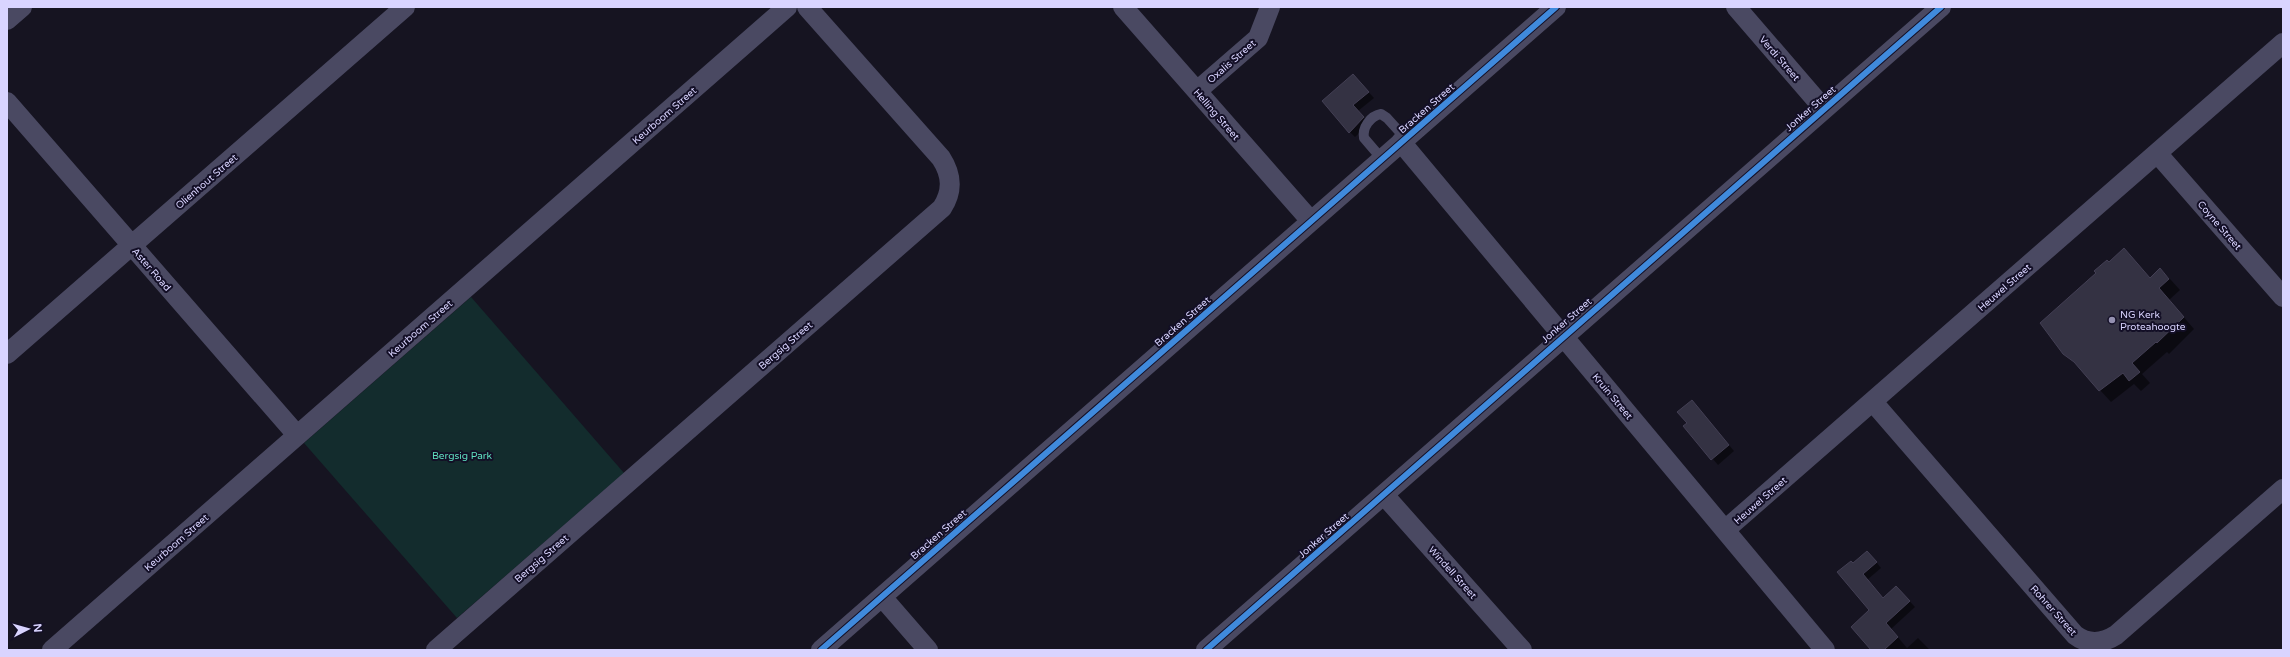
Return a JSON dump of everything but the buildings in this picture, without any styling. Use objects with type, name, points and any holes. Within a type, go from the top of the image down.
[{"type":"street","points":[[7,20],[22,7]]},
{"type":"street","name":"Olienhout Street","points":[[7,354],[405,7]]},
{"type":"street","name":"Keurboom Street","points":[[52,650],[787,7]]},
{"type":"street","name":"Bergsig Street","points":[[436,650],[942,208],[946,202],[950,180],[941,158],[807,7]]},
{"type":"street","name":"Helling Street","points":[[1123,7],[1311,222]]},
{"type":"street","name":"Oxalis Street","points":[[1197,91],[1258,38],[1270,7]]},
{"type":"street","name":"Bracken Street","points":[[821,650],[1556,7]]},
{"type":"street","name":"Verdi Street","points":[[1736,7],[1824,109]]},
{"type":"street","name":"Jonker Street","points":[[1218,646],[1384,495],[1563,336],[1941,7]]},
{"type":"street","name":"Heuwel Street","points":[[1725,530],[2283,43]]},
{"type":"street","name":"Aster Road","points":[[7,102],[297,435]]},
{"type":"street","name":"Kruin Street","points":[[1404,140],[1563,336],[1825,650]]},
{"type":"street","name":"Coyne Street","points":[[2157,153],[2283,297]]},
{"type":"street","name":"Rohrer Street","points":[[1873,402],[2075,635],[2082,641],[2098,642],[2108,640],[2116,635],[2283,489]]},
{"type":"street","name":"Windell Street","points":[[1384,495],[1522,650]]},
{"type":"street","points":[[882,597],[928,650]]},
{"type":"lane","points":[[1382,159],[1364,138],[1363,134],[1366,125],[1377,115],[1380,114],[1387,118],[1404,140]]},
{"type":"green space","name":"Bergsig Park","points":[[471,297],[624,473],[457,618],[304,443]]},
{"type":"cycle path","points":[[821,650],[1556,7]]},
{"type":"cycle path","points":[[1206,650],[1941,7]]},
{"type":"place","name":"NG Kerk Proteahoogte","points":[[2112,320]]}]
